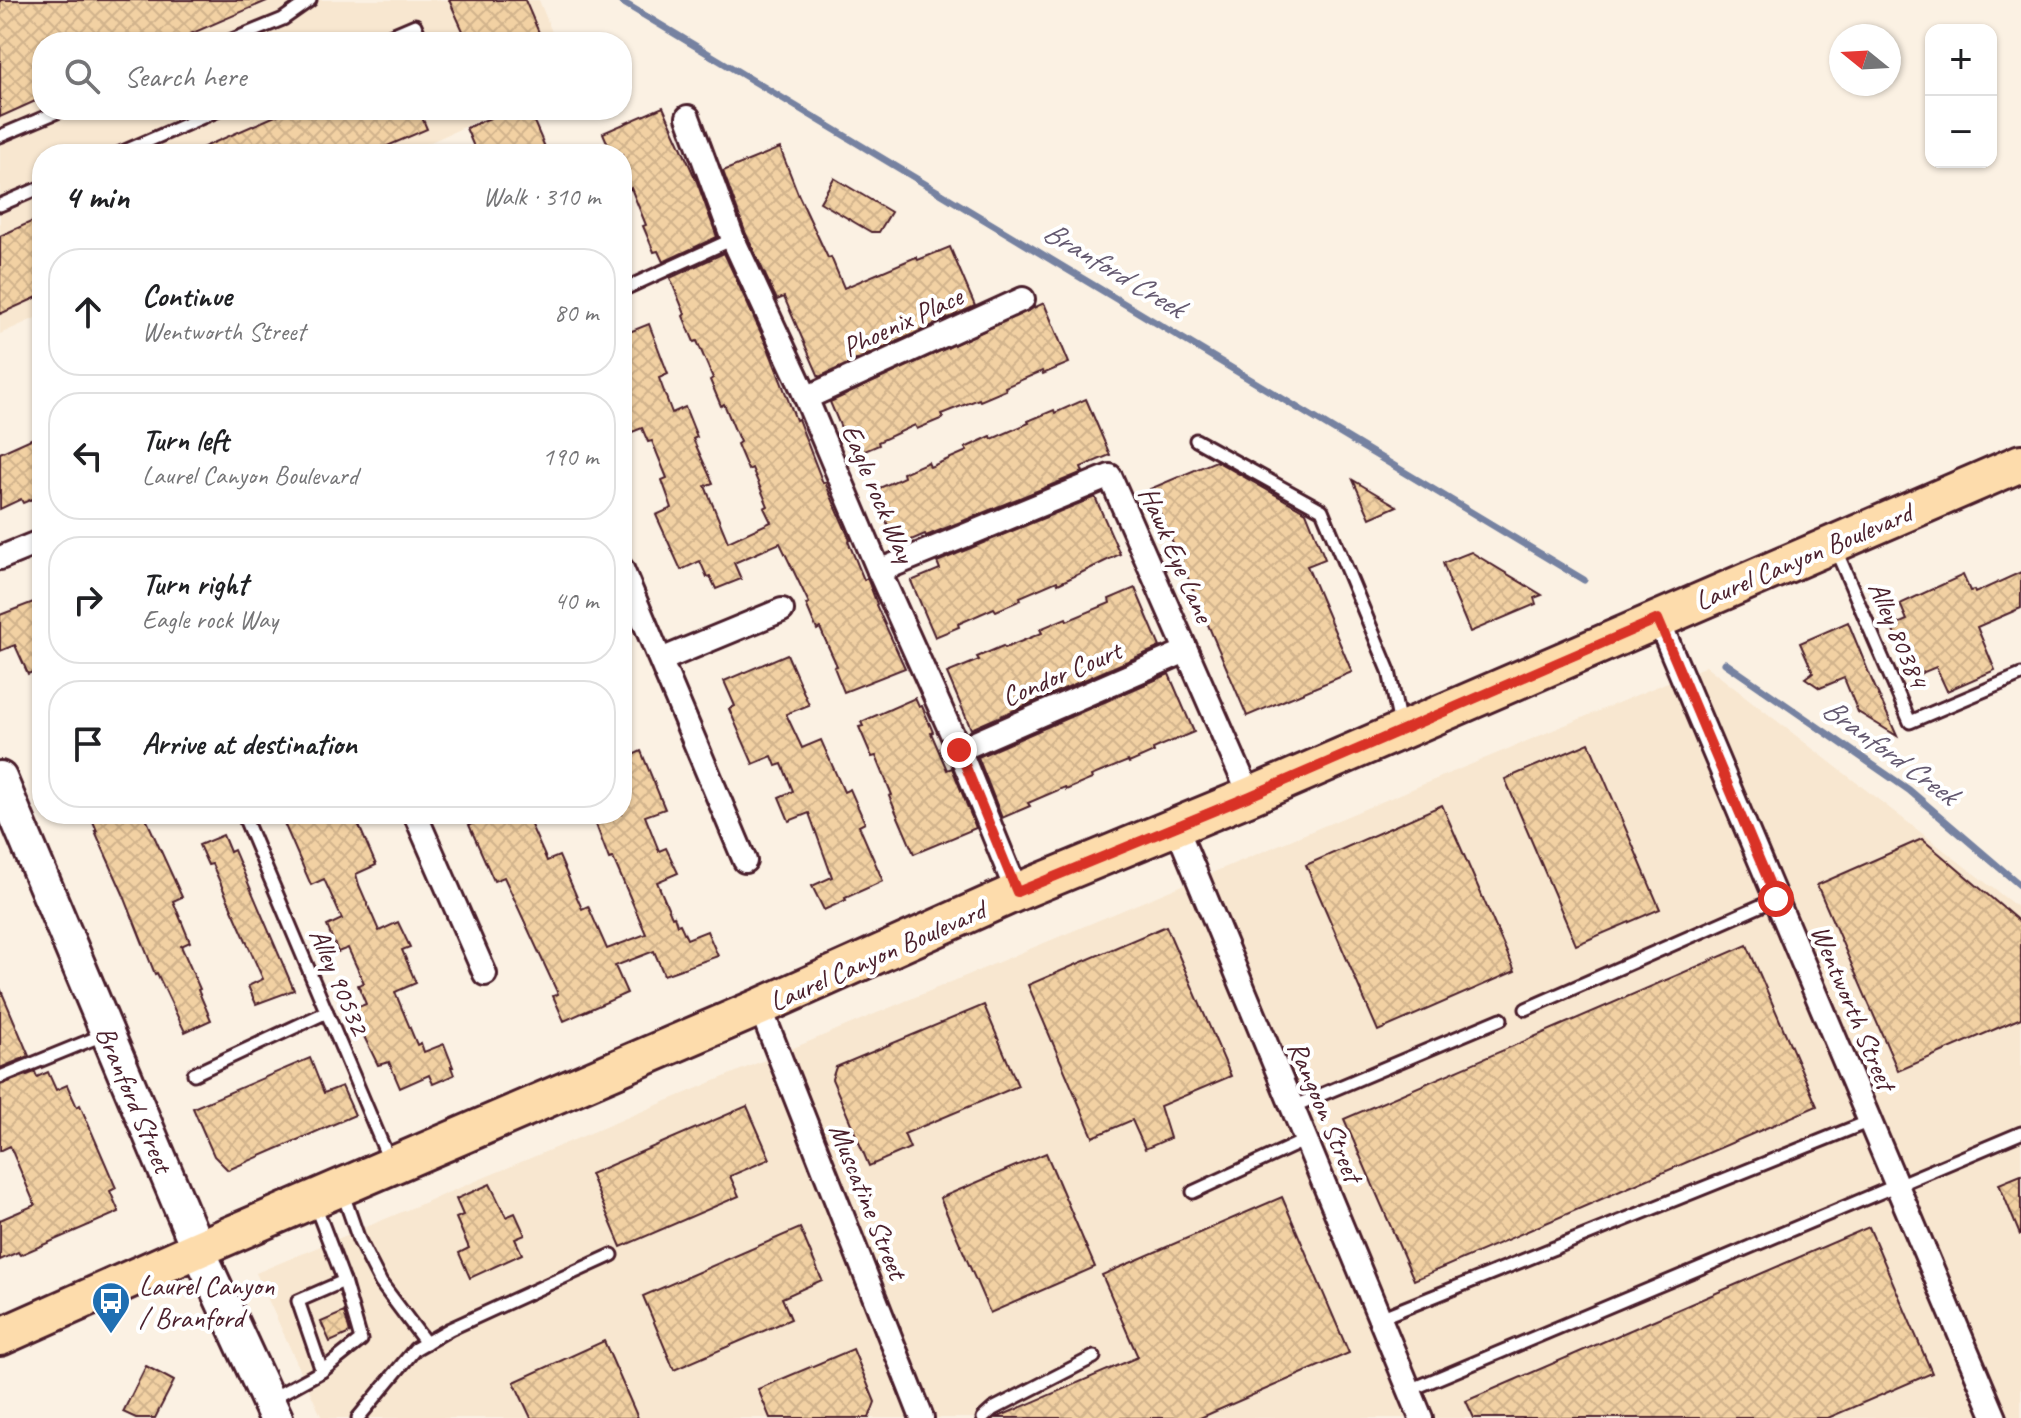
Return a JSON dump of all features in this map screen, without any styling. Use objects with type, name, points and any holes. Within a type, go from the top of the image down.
[{"type":"main road","name":"Laurel Canyon Boulevard","points":[[0,1337],[1017,892],[1250,796],[2021,463]]},
{"type":"main road","name":"Branford Street","points":[[0,778],[198,1249],[272,1409]]},
{"type":"street","name":"Eagle rock Way","points":[[688,117],[733,239],[806,398],[959,750],[1017,892]]},
{"type":"street","name":"Phoenix Place","points":[[806,398],[1023,299]]},
{"type":"street","name":"Hawk Eye Lane","points":[[879,571],[1110,476],[1250,796]]},
{"type":"street","points":[[0,558],[32,545]]},
{"type":"street","points":[[632,592],[745,861]]},
{"type":"street","points":[[661,660],[782,610]]},
{"type":"street","name":"Wentworth Street","points":[[1658,619],[1995,1418]]},
{"type":"street","name":"Condor Court","points":[[959,750],[1186,651]]},
{"type":"street","points":[[419,824],[485,974]]},
{"type":"street","name":"Rangoon Street","points":[[1176,826],[1421,1418]]},
{"type":"street","name":"Muscatine Street","points":[[760,1007],[922,1418]]},
{"type":"lane","points":[[251,32],[283,19],[310,0]]},
{"type":"lane","points":[[399,32],[415,25],[418,32]]},
{"type":"lane","points":[[0,136],[38,120]]},
{"type":"lane","points":[[141,144],[196,120]]},
{"type":"lane","points":[[0,205],[32,191]]},
{"type":"lane","points":[[632,285],[733,239]]},
{"type":"lane","points":[[1196,440],[1322,510],[1389,671],[1401,730]]},
{"type":"lane","name":"Alley 80384","points":[[1833,543],[1910,722],[2021,675]]},
{"type":"lane","name":"Alley 90532","points":[[247,824],[392,1166]]},
{"type":"lane","points":[[1526,1009],[1776,899]]},
{"type":"lane","points":[[194,1074],[327,1012]]},
{"type":"lane","points":[[1292,1107],[1501,1019]]},
{"type":"lane","points":[[0,1077],[107,1033]]},
{"type":"lane","points":[[1380,1318],[1870,1121]]},
{"type":"lane","points":[[1410,1390],[2021,1133]]},
{"type":"lane","points":[[1193,1192],[1306,1140]]},
{"type":"lane","points":[[272,1409],[361,1340],[344,1281],[327,1194]]},
{"type":"lane","points":[[327,1194],[359,1240],[381,1283],[426,1343]]},
{"type":"lane","points":[[358,1418],[415,1349],[450,1329],[612,1255]]},
{"type":"lane","points":[[322,1371],[298,1301],[344,1281]]},
{"type":"lane","points":[[983,1418],[993,1409],[1094,1357]]},
{"type":"shaded area","points":[[0,0],[539,0],[552,32],[32,32],[32,120],[480,120],[426,144],[32,144],[32,320],[0,334]]},
{"type":"shaded area","points":[[1706,666],[2021,910],[2021,1418],[322,1418],[256,1273]]},
{"type":"building","points":[[0,0],[269,0],[195,32],[32,32],[32,103],[0,117]]},
{"type":"building","points":[[449,0],[525,0],[539,32],[463,32]]},
{"type":"building","points":[[663,107],[697,182],[717,237],[663,262],[658,251],[654,252],[632,190],[632,144],[608,144],[603,133]]},
{"type":"building","points":[[266,120],[423,120],[427,129],[392,144],[211,144]]},
{"type":"building","points":[[485,120],[533,120],[544,144],[473,144],[466,128]]},
{"type":"building","points":[[780,148],[799,196],[844,288],[916,257],[918,260],[950,247],[975,306],[819,377],[784,297],[777,300],[746,234],[723,171]]},
{"type":"building","points":[[834,178],[891,212],[879,232],[871,232],[820,202]]},
{"type":"building","points":[[32,222],[32,300],[0,314],[0,236]]},
{"type":"building","points":[[724,253],[768,348],[864,580],[867,578],[905,668],[844,692],[834,667],[837,666],[820,628],[817,630],[806,604],[809,603],[780,543],[734,563],[741,579],[716,589],[700,561],[681,570],[656,515],[672,508],[662,480],[667,478],[652,441],[648,442],[642,428],[632,432],[632,331],[649,324],[668,374],[659,378],[672,413],[685,407],[697,437],[693,439],[713,483],[705,486],[728,542],[771,522],[764,508],[768,506],[752,468],[748,470],[737,444],[740,442],[724,404],[721,406],[710,380],[713,378],[697,341],[694,342],[670,278]]},
{"type":"building","points":[[1044,303],[1069,363],[1043,374],[1042,371],[1005,387],[1006,390],[941,414],[943,418],[917,429],[915,425],[853,456],[830,402]]},
{"type":"building","points":[[1086,399],[1110,455],[1081,467],[1083,472],[897,546],[873,491],[928,462],[930,467],[967,451],[965,448],[991,436],[992,439],[1028,421]]},
{"type":"building","points":[[32,439],[32,499],[23,503],[21,499],[0,509],[0,453]]},
{"type":"building","points":[[1216,461],[1306,512],[1325,559],[1307,566],[1352,672],[1247,716],[1150,489]]},
{"type":"building","points":[[1353,480],[1397,506],[1370,518]]},
{"type":"building","points":[[1095,497],[1120,554],[1058,584],[1057,581],[1020,597],[1021,600],[996,611],[994,608],[958,624],[959,627],[935,637],[911,581],[940,569],[937,562]]},
{"type":"building","points":[[1471,552],[1542,595],[1534,598],[1536,604],[1470,632],[1443,563]]},
{"type":"building","points":[[2021,572],[2021,608],[1977,627],[1995,670],[1947,691],[1936,667],[1917,675],[1909,659],[1906,661],[1893,631],[1893,626],[1907,620],[1900,604],[1963,575],[1970,591],[1974,590],[1975,593]]},
{"type":"building","points":[[1135,588],[1160,647],[971,729],[947,673],[1003,646],[1005,648],[1042,633],[1040,629],[1110,603],[1109,599]]},
{"type":"building","points":[[32,603],[32,672],[28,674],[15,645],[0,651],[0,615]]},
{"type":"building","points":[[1848,622],[1897,736],[1858,712],[1844,678],[1820,688],[1805,678],[1813,672],[1800,643]]},
{"type":"building","points":[[787,654],[809,705],[786,714],[802,748],[821,740],[844,792],[850,789],[865,823],[859,826],[883,881],[824,910],[812,886],[832,877],[809,813],[789,821],[779,797],[793,791],[782,764],[776,766],[772,756],[753,764],[729,709],[735,706],[724,681]]},
{"type":"building","points":[[1169,674],[1194,732],[1129,763],[1091,776],[1092,779],[1028,803],[1030,806],[1002,818],[978,757]]},
{"type":"building","points":[[915,698],[919,707],[922,706],[947,770],[952,768],[976,828],[914,854],[876,756],[872,757],[859,727],[863,726],[861,722]]},
{"type":"building","points":[[1589,743],[1660,909],[1576,945],[1505,779]]},
{"type":"building","points":[[641,751],[665,809],[645,816],[659,851],[666,848],[678,873],[657,882],[672,917],[677,925],[680,924],[687,939],[707,931],[718,956],[664,975],[654,951],[615,966],[627,993],[564,1021],[553,996],[558,994],[504,877],[494,881],[469,825],[530,824],[547,861],[559,856],[582,909],[588,906],[607,949],[646,934],[613,858],[609,859],[596,824],[632,824],[632,755]]},
{"type":"building","points":[[1442,805],[1515,971],[1378,1031],[1306,865]]},
{"type":"building","points":[[94,824],[149,824],[182,897],[173,901],[190,942],[181,946],[211,1020],[185,1032],[155,974]]},
{"type":"building","points":[[284,824],[358,824],[376,865],[356,874],[359,885],[379,931],[398,922],[410,947],[402,950],[416,983],[395,992],[417,1045],[421,1043],[424,1052],[444,1044],[454,1075],[433,1084],[429,1075],[400,1088],[389,1062],[378,1065],[351,1010],[366,1004],[358,985],[364,983],[348,948],[338,952],[327,926],[342,919],[324,879],[311,885]]},
{"type":"building","points":[[223,835],[230,852],[234,850],[294,990],[256,1004],[248,986],[263,979],[212,864],[208,865],[199,845]]},
{"type":"building","points":[[1922,839],[2021,923],[2021,1018],[1898,1071],[1817,885]]},
{"type":"building","points":[[1166,926],[1231,1076],[1160,1106],[1170,1138],[1145,1149],[1132,1120],[1093,1137],[1028,985]]},
{"type":"building","points":[[1747,945],[1817,1106],[1414,1280],[1344,1119]]},
{"type":"building","points":[[0,988],[29,1056],[0,1068]]},
{"type":"building","points":[[984,1005],[1018,1086],[904,1134],[910,1148],[869,1166],[832,1079],[836,1067]]},
{"type":"building","points":[[310,1058],[324,1093],[342,1086],[355,1115],[228,1170],[214,1156],[193,1108]]},
{"type":"building","points":[[35,1072],[37,1077],[48,1072],[56,1090],[67,1085],[77,1107],[80,1105],[116,1188],[110,1191],[119,1212],[20,1255],[18,1252],[0,1260],[0,1220],[35,1205],[10,1146],[0,1151],[0,1085]]},
{"type":"building","points":[[747,1106],[770,1159],[730,1176],[739,1196],[621,1247],[590,1174]]},
{"type":"building","points":[[1046,1153],[1095,1267],[990,1313],[940,1198]]},
{"type":"building","points":[[2021,1175],[2021,1235],[2020,1235],[1999,1184]]},
{"type":"building","points":[[490,1184],[506,1217],[515,1213],[525,1235],[515,1239],[522,1254],[470,1278],[459,1253],[469,1248],[456,1218],[463,1215],[456,1199]]},
{"type":"building","points":[[1282,1197],[1349,1353],[1200,1418],[996,1418],[1138,1357],[1102,1275]]},
{"type":"building","points":[[1869,1227],[1932,1373],[1828,1418],[1474,1418],[1466,1401]]},
{"type":"building","points":[[800,1228],[822,1280],[782,1298],[791,1319],[674,1370],[643,1296]]},
{"type":"building","points":[[344,1312],[350,1333],[330,1342],[321,1322]]},
{"type":"building","points":[[604,1341],[638,1418],[531,1418],[514,1382]]},
{"type":"building","points":[[853,1349],[875,1402],[869,1418],[770,1418],[758,1389]]},
{"type":"building","points":[[146,1366],[174,1381],[155,1418],[136,1418],[123,1412]]},
{"type":"waterway","name":"Branford Creek","points":[[619,0],[1584,580]]},
{"type":"waterway","name":"Branford Creek","points":[[1725,663],[1909,790],[2021,886]]},
{"type":"place","name":"Laurel Canyon / Branford","points":[[111,1335]]},
{"type":"route","points":[[959,750],[1017,892],[1250,796],[1658,619],[1776,899]]}]
